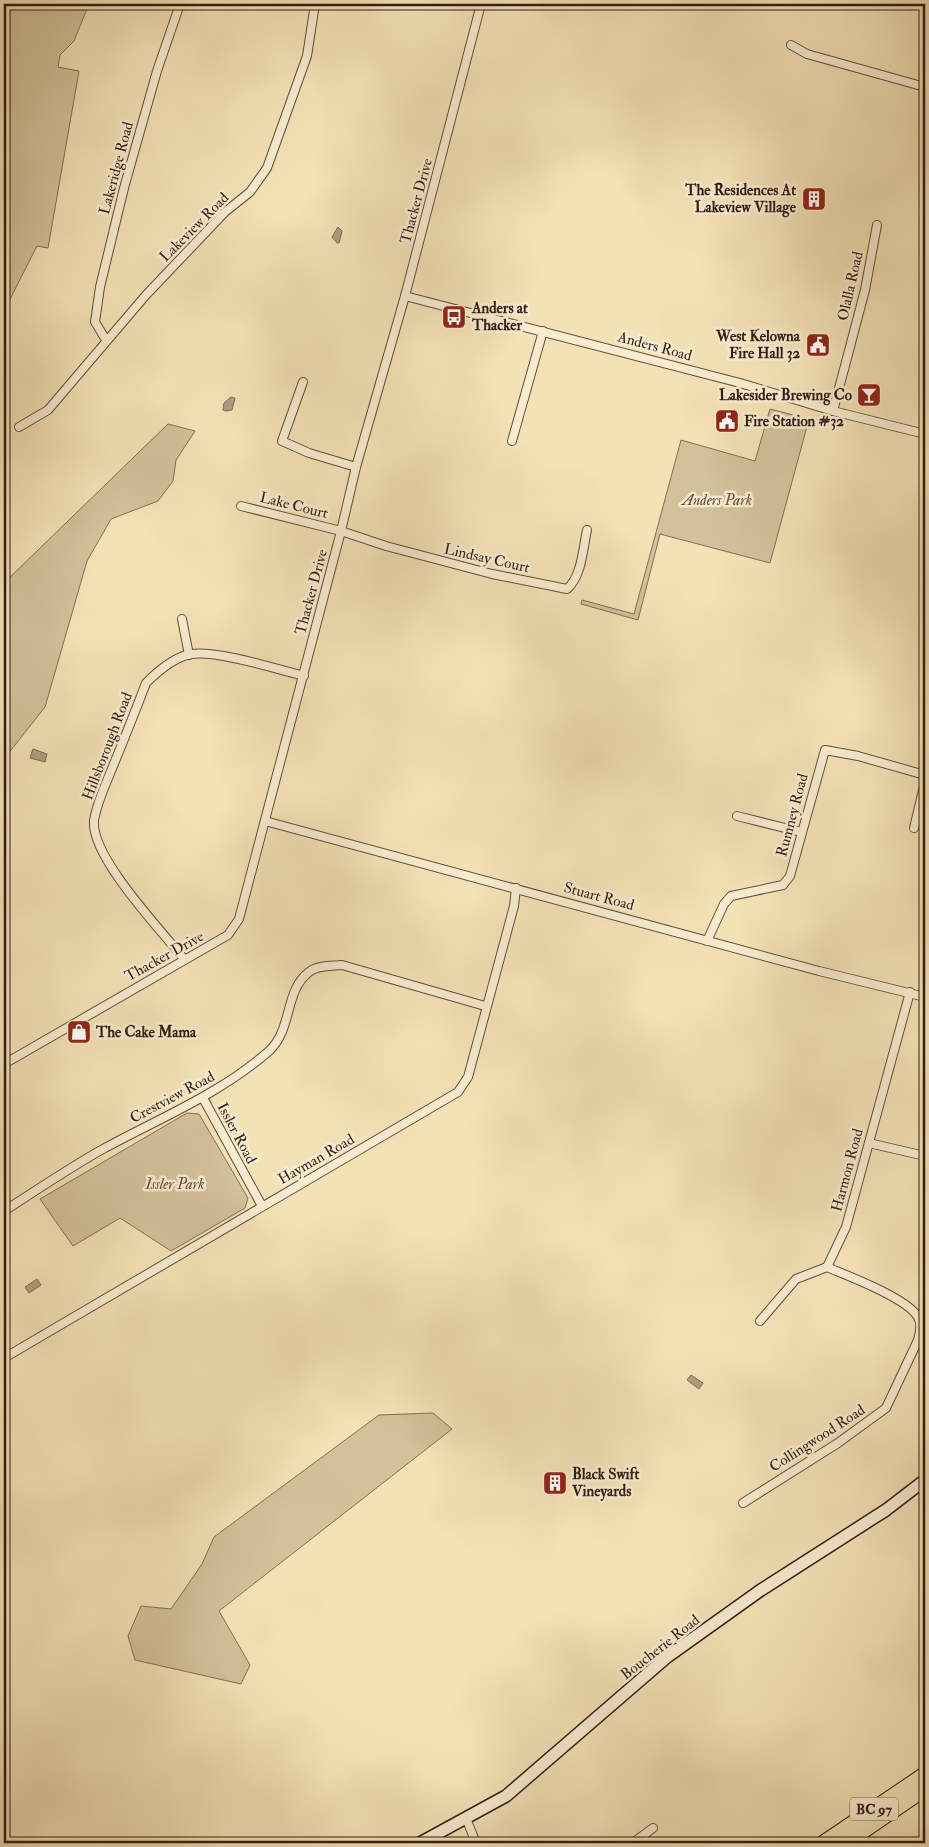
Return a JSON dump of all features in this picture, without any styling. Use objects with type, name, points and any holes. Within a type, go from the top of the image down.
[{"type":"highway","name":"BC 97","points":[[823,1843],[925,1774]]},
{"type":"highway","name":"BC 97","points":[[846,1843],[925,1789]]},
{"type":"main road","name":"Boucherie Road","points":[[420,1843],[506,1796],[667,1657],[761,1590],[886,1510],[925,1480]]},
{"type":"street","name":"Lakeridge Road","points":[[106,340],[95,322],[100,287],[142,122],[180,4]]},
{"type":"street","name":"Lakeview Road","points":[[19,427],[48,410],[106,340],[225,212],[250,192],[267,168],[307,56],[315,4]]},
{"type":"street","name":"Thacker Drive","points":[[4,1064],[228,934],[239,919],[304,676],[356,466],[405,296],[481,4]]},
{"type":"street","points":[[791,45],[807,54],[925,87]]},
{"type":"street","name":"Olalla Road","points":[[833,411],[864,290],[877,225]]},
{"type":"street","name":"Anders Road","points":[[405,296],[740,383],[833,411],[925,434]]},
{"type":"street","points":[[512,441],[543,331]]},
{"type":"street","points":[[303,382],[282,441],[309,453],[356,466]]},
{"type":"street","name":"Lake Court","points":[[241,506],[341,530]]},
{"type":"street","name":"Lindsay Court","points":[[341,530],[357,538],[428,558],[492,574],[566,589],[573,583],[580,566],[587,530]]},
{"type":"street","points":[[182,619],[189,655]]},
{"type":"street","name":"Hillsborough Road","points":[[184,959],[105,858],[97,842],[94,822],[146,683],[159,670],[189,655],[206,653],[304,676]]},
{"type":"street","name":"Rumney Road","points":[[707,940],[724,904],[731,896],[783,885],[790,876],[825,750],[858,756],[925,775]]},
{"type":"street","points":[[914,828],[925,782]]},
{"type":"street","points":[[737,816],[801,832]]},
{"type":"street","name":"Stuart Road","points":[[265,821],[925,997]]},
{"type":"street","name":"Hayman Road","points":[[4,1358],[458,1092],[468,1077],[485,1006],[514,906],[516,888]]},
{"type":"street","name":"Crestview Road","points":[[4,1211],[101,1150],[203,1098],[253,1065],[274,1046],[285,1028],[294,990],[309,971],[342,965],[485,1006]]},
{"type":"street","name":"Harmon Road","points":[[827,1266],[846,1227],[910,992]]},
{"type":"street","name":"Issler Road","points":[[203,1098],[262,1206]]},
{"type":"street","points":[[869,1143],[925,1156]]},
{"type":"street","points":[[760,1321],[796,1280],[827,1266]]},
{"type":"street","name":"Collingwood Road","points":[[743,1503],[838,1443],[886,1408],[918,1340],[921,1330],[918,1317],[898,1299],[827,1266]]},
{"type":"street","points":[[466,1818],[476,1843]]},
{"type":"street","points":[[633,1843],[653,1828]]},
{"type":"green space","points":[[4,4],[89,4],[74,41],[60,55],[58,67],[79,71],[48,248],[37,246],[4,311]]},
{"type":"green space","name":"Anders Park","points":[[770,409],[809,419],[770,563],[660,534],[638,620],[581,604],[582,600],[634,614],[681,440],[755,461]]},
{"type":"green space","points":[[168,424],[195,431],[176,460],[173,481],[158,501],[111,519],[87,561],[45,707],[4,759],[4,583]]},
{"type":"green space","name":"Issler Park","points":[[187,1113],[199,1114],[248,1198],[245,1208],[171,1251],[120,1218],[73,1246],[40,1199]]},
{"type":"green space","points":[[433,1413],[452,1429],[219,1611],[250,1665],[241,1684],[135,1660],[128,1636],[141,1606],[171,1609],[202,1564],[214,1537],[379,1415]]},
{"type":"shaded area","points":[[338,227],[342,231],[339,243],[337,243],[332,237]]},
{"type":"shaded area","points":[[231,397],[235,398],[232,410],[223,410],[224,403]]},
{"type":"shaded area","points":[[33,749],[47,754],[45,762],[30,758]]},
{"type":"shaded area","points":[[37,1279],[41,1285],[29,1293],[25,1287]]},
{"type":"shaded area","points":[[691,1375],[703,1383],[699,1389],[687,1380]]},
{"type":"place","name":"The Residences At Lakeview Village","points":[[814,199]]},
{"type":"place","name":"Anders at Thacker","points":[[454,317]]},
{"type":"place","name":"West Kelowna Fire Hall 32","points":[[818,345]]},
{"type":"place","name":"Lakesider Brewing Co","points":[[869,395]]},
{"type":"place","name":"Fire Station #32","points":[[727,421]]},
{"type":"place","name":"The Cake Mama","points":[[79,1032]]},
{"type":"place","name":"Black Swift Vineyards","points":[[555,1483]]}]
